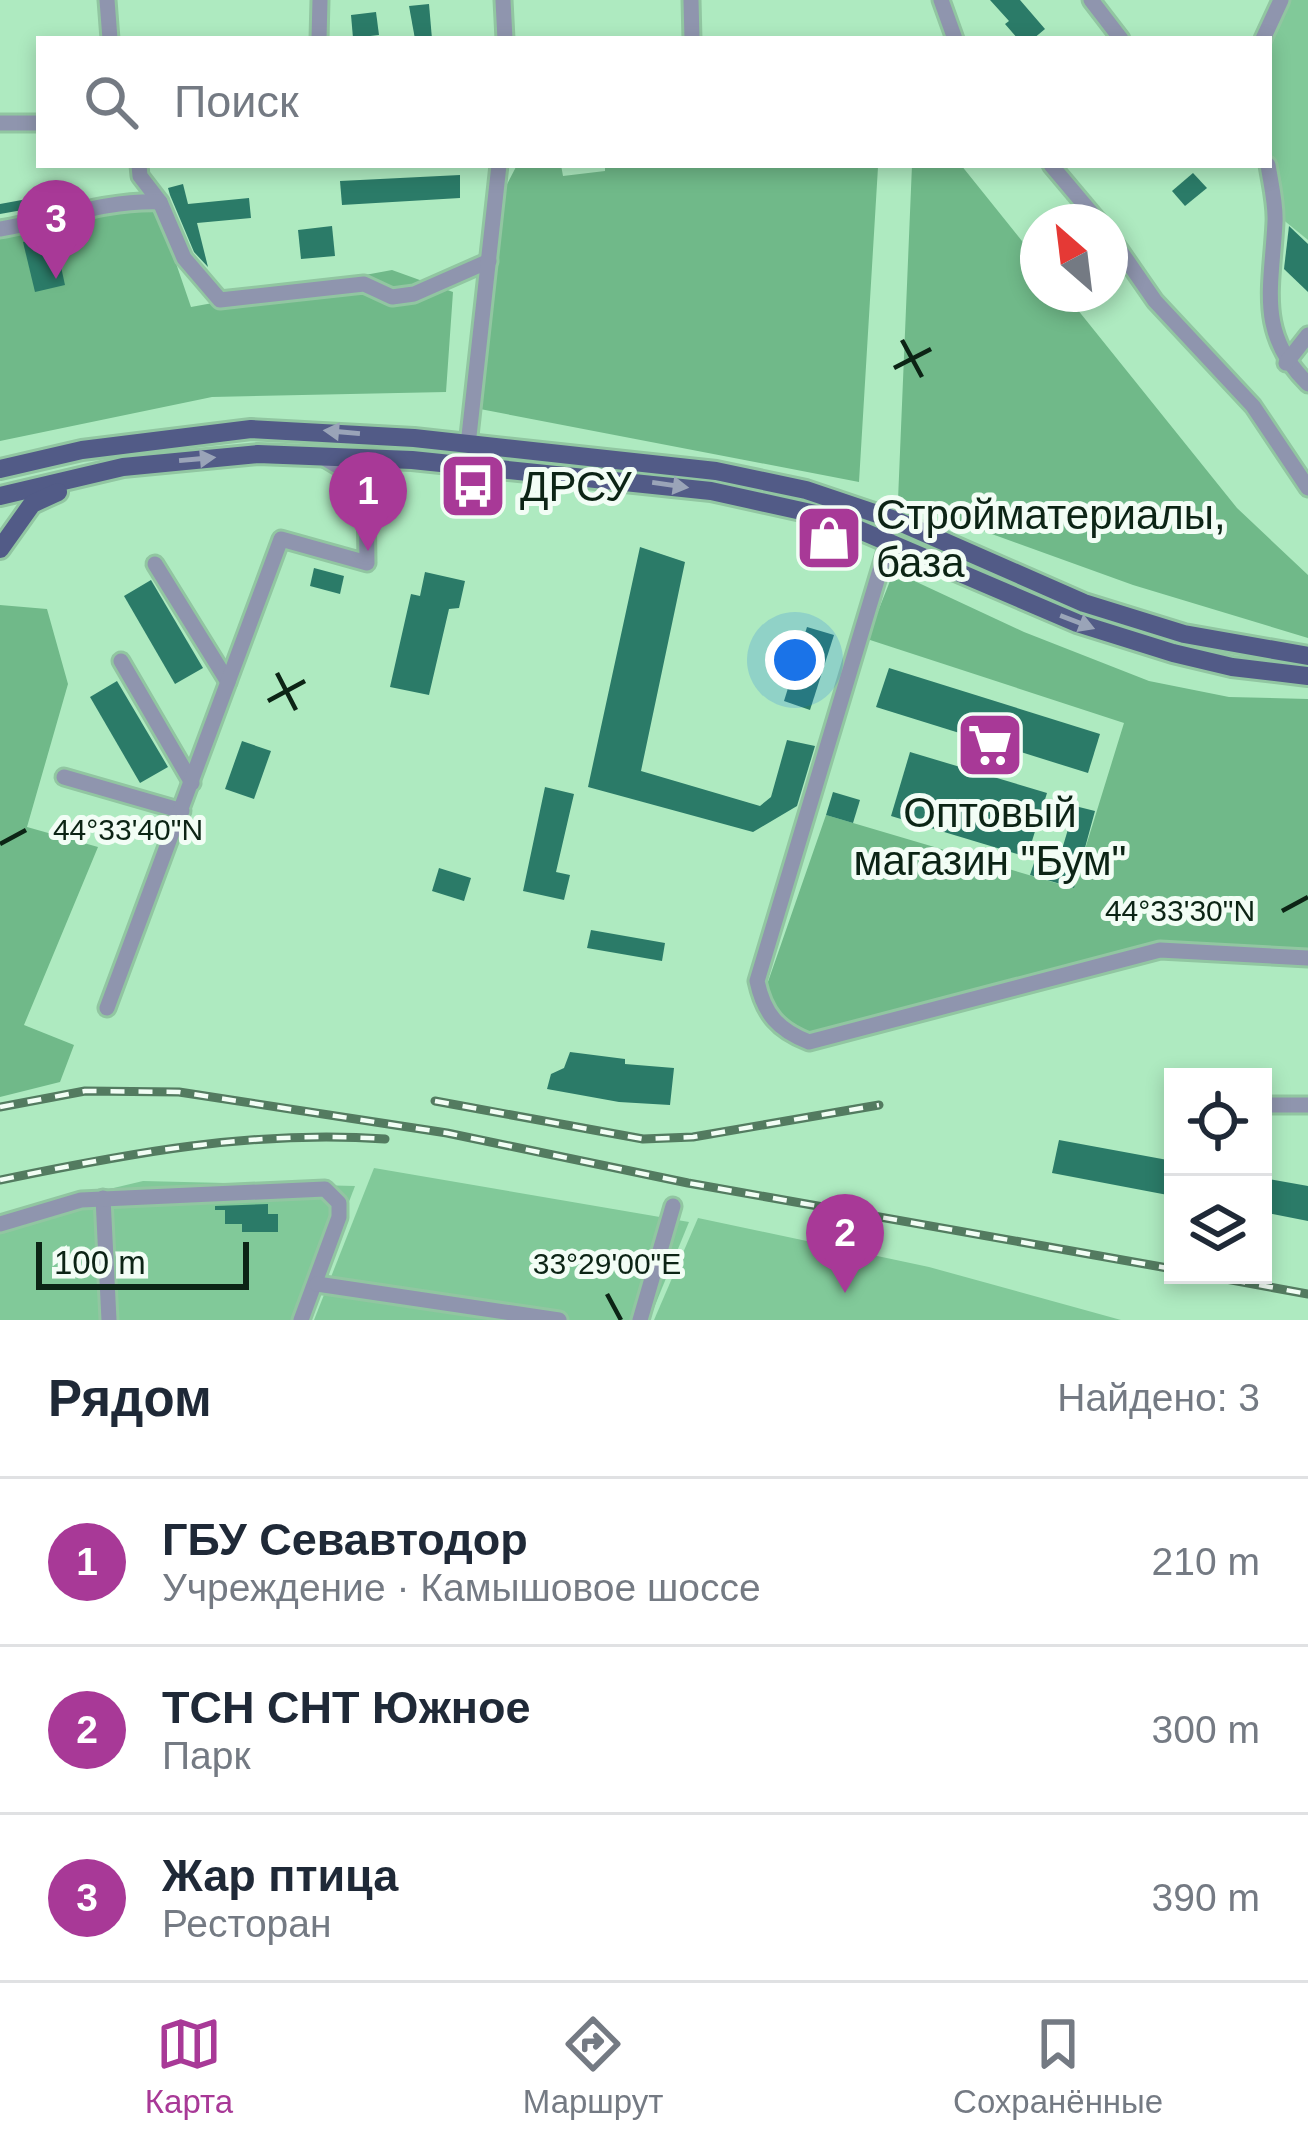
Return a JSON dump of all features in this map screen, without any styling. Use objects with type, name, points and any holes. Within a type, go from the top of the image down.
[{"type":"main road","points":[[0,472],[82,450],[251,429],[333,431],[716,471],[806,490],[895,520],[1084,603],[1184,634],[1308,656]]},
{"type":"main road","points":[[0,496],[123,467],[258,454],[398,459],[711,490],[829,518],[1077,623],[1232,667],[1308,676]]},
{"type":"main road","points":[[0,549],[40,498],[95,482],[123,467]]},
{"type":"street","points":[[107,0],[110,36]]},
{"type":"street","points":[[319,36],[320,0]]},
{"type":"street","points":[[503,0],[506,36]]},
{"type":"street","points":[[691,0],[692,36]]},
{"type":"street","points":[[940,0],[954,36]]},
{"type":"street","points":[[1091,0],[1119,36]]},
{"type":"street","points":[[1264,36],[1281,0]]},
{"type":"street","points":[[0,122],[36,123]]},
{"type":"street","points":[[140,168],[184,258],[220,300],[364,284],[392,296],[414,294],[489,262]]},
{"type":"street","points":[[468,445],[500,168]]},
{"type":"street","points":[[498,193],[510,168]]},
{"type":"street","points":[[1055,168],[1085,204]]},
{"type":"street","points":[[1268,168],[1276,216],[1269,316],[1286,363],[1308,384]]},
{"type":"street","points":[[0,230],[90,207],[160,202]]},
{"type":"street","points":[[1128,262],[1155,301],[1253,406],[1308,488]]},
{"type":"street","points":[[1286,363],[1308,335]]},
{"type":"street","points":[[107,1008],[281,538],[367,563],[366,489],[356,477],[321,456]]},
{"type":"street","points":[[366,489],[398,459]]},
{"type":"street","points":[[889,540],[757,982],[761,1002],[773,1021],[809,1042],[1160,950],[1308,958]]},
{"type":"street","points":[[155,564],[228,682]]},
{"type":"street","points":[[121,661],[192,783]]},
{"type":"street","points":[[64,777],[182,812]]},
{"type":"street","points":[[1272,1105],[1308,1105]]},
{"type":"street","points":[[0,1225],[81,1200],[325,1189],[336,1197],[340,1210],[301,1320]]},
{"type":"street","points":[[104,1198],[109,1320]]},
{"type":"street","points":[[640,1320],[673,1206]]},
{"type":"street","points":[[317,1284],[559,1320]]},
{"type":"green space","points":[[1287,0],[1308,0],[1308,240],[1281,218],[1272,160],[1269,36]]},
{"type":"green space","points":[[515,168],[562,168],[563,176],[605,168],[878,168],[859,482],[480,409],[504,190]]},
{"type":"green space","points":[[912,168],[963,168],[1020,239],[1020,312],[1079,312],[1237,508],[1308,575],[1308,638],[1133,585],[898,500]]},
{"type":"green space","points":[[155,202],[191,307],[392,270],[453,292],[446,392],[212,397],[0,441],[0,229]]},
{"type":"green space","points":[[908,578],[1024,632],[1149,681],[1229,697],[1308,699],[1308,958],[1160,950],[809,1042],[761,1002],[826,815],[1073,888],[1124,723],[867,639],[890,581]]},
{"type":"green space","points":[[0,605],[47,609],[68,684],[27,827],[98,847],[24,1025],[74,1045],[60,1082],[0,1097]]},
{"type":"green space","points":[[374,1168],[689,1222],[649,1320],[314,1320]]},
{"type":"green space","points":[[143,1181],[355,1186],[304,1320],[0,1320],[0,1215]]},
{"type":"green space","points":[[698,1218],[929,1267],[1121,1320],[654,1320]]},
{"type":"building","points":[[990,0],[1020,0],[1045,29],[1037,36],[1015,36],[1005,24],[1009,21]]},
{"type":"building","points":[[429,4],[432,36],[414,36],[409,6]]},
{"type":"building","points":[[376,12],[379,35],[353,36],[351,15]]},
{"type":"building","points":[[1193,173],[1207,188],[1185,206],[1172,191]]},
{"type":"building","points":[[460,175],[460,198],[342,205],[340,181]]},
{"type":"building","points":[[183,184],[188,204],[249,198],[251,218],[197,223],[208,267],[194,252],[170,195],[168,188]]},
{"type":"building","points":[[60,193],[62,203],[0,214],[0,204]]},
{"type":"building","points":[[332,226],[335,256],[301,259],[298,230]]},
{"type":"building","points":[[1289,226],[1308,244],[1308,292],[1284,269]]},
{"type":"building","points":[[54,235],[65,285],[35,292],[23,242]]},
{"type":"building","points":[[640,547],[685,562],[641,771],[760,806],[771,797],[787,740],[815,746],[797,806],[753,832],[588,787]]},
{"type":"building","points":[[314,568],[344,576],[340,594],[310,586]]},
{"type":"building","points":[[425,572],[465,581],[459,608],[449,609],[429,695],[390,687],[411,594],[420,596]]},
{"type":"building","points":[[151,580],[203,668],[175,684],[124,596]]},
{"type":"building","points":[[807,627],[834,635],[810,710],[784,701]]},
{"type":"building","points":[[889,668],[1100,734],[1088,773],[876,707]]},
{"type":"building","points":[[117,681],[168,767],[140,783],[90,697]]},
{"type":"building","points":[[242,741],[271,751],[254,799],[225,789]]},
{"type":"building","points":[[910,752],[1047,793],[1027,857],[891,816]]},
{"type":"building","points":[[545,787],[574,794],[556,872],[570,875],[564,900],[523,891]]},
{"type":"building","points":[[833,792],[860,800],[853,823],[826,815]]},
{"type":"building","points":[[1075,806],[1095,811],[1074,888],[1030,875],[1035,860],[1057,866]]},
{"type":"building","points":[[439,868],[471,878],[464,901],[432,891]]},
{"type":"building","points":[[591,930],[665,943],[662,961],[587,948]]},
{"type":"building","points":[[570,1052],[674,1068],[670,1105],[619,1102],[547,1089],[551,1074],[564,1068]]},
{"type":"building","points":[[1059,1140],[1164,1159],[1164,1194],[1052,1173]]},
{"type":"building","points":[[1272,1180],[1308,1186],[1308,1221],[1272,1214]]},
{"type":"building","points":[[268,1204],[268,1214],[278,1214],[278,1232],[242,1232],[242,1224],[225,1224],[225,1210],[215,1210],[215,1206]]},
{"type":"railway","points":[[0,1107],[85,1091],[179,1092],[447,1133],[688,1183],[1164,1267]]},
{"type":"railway","points":[[435,1101],[643,1139],[693,1137],[879,1105]]},
{"type":"railway","points":[[0,1180],[239,1141],[385,1139]]},
{"type":"railway","points":[[1253,1284],[1308,1294]]},
{"type":"place","name":"Жар птица","points":[[56,279]]},
{"type":"place","name":"ДРСУ","points":[[473,486]]},
{"type":"place","name":"Стройматериалы, база","points":[[829,538]]},
{"type":"place","name":"ГБУ Севавтодор","points":[[368,551]]},
{"type":"place","name":"Оптовый магазин \"Бум\"","points":[[990,745]]},
{"type":"place","name":"ТСН СНТ Южное","points":[[845,1293]]}]
